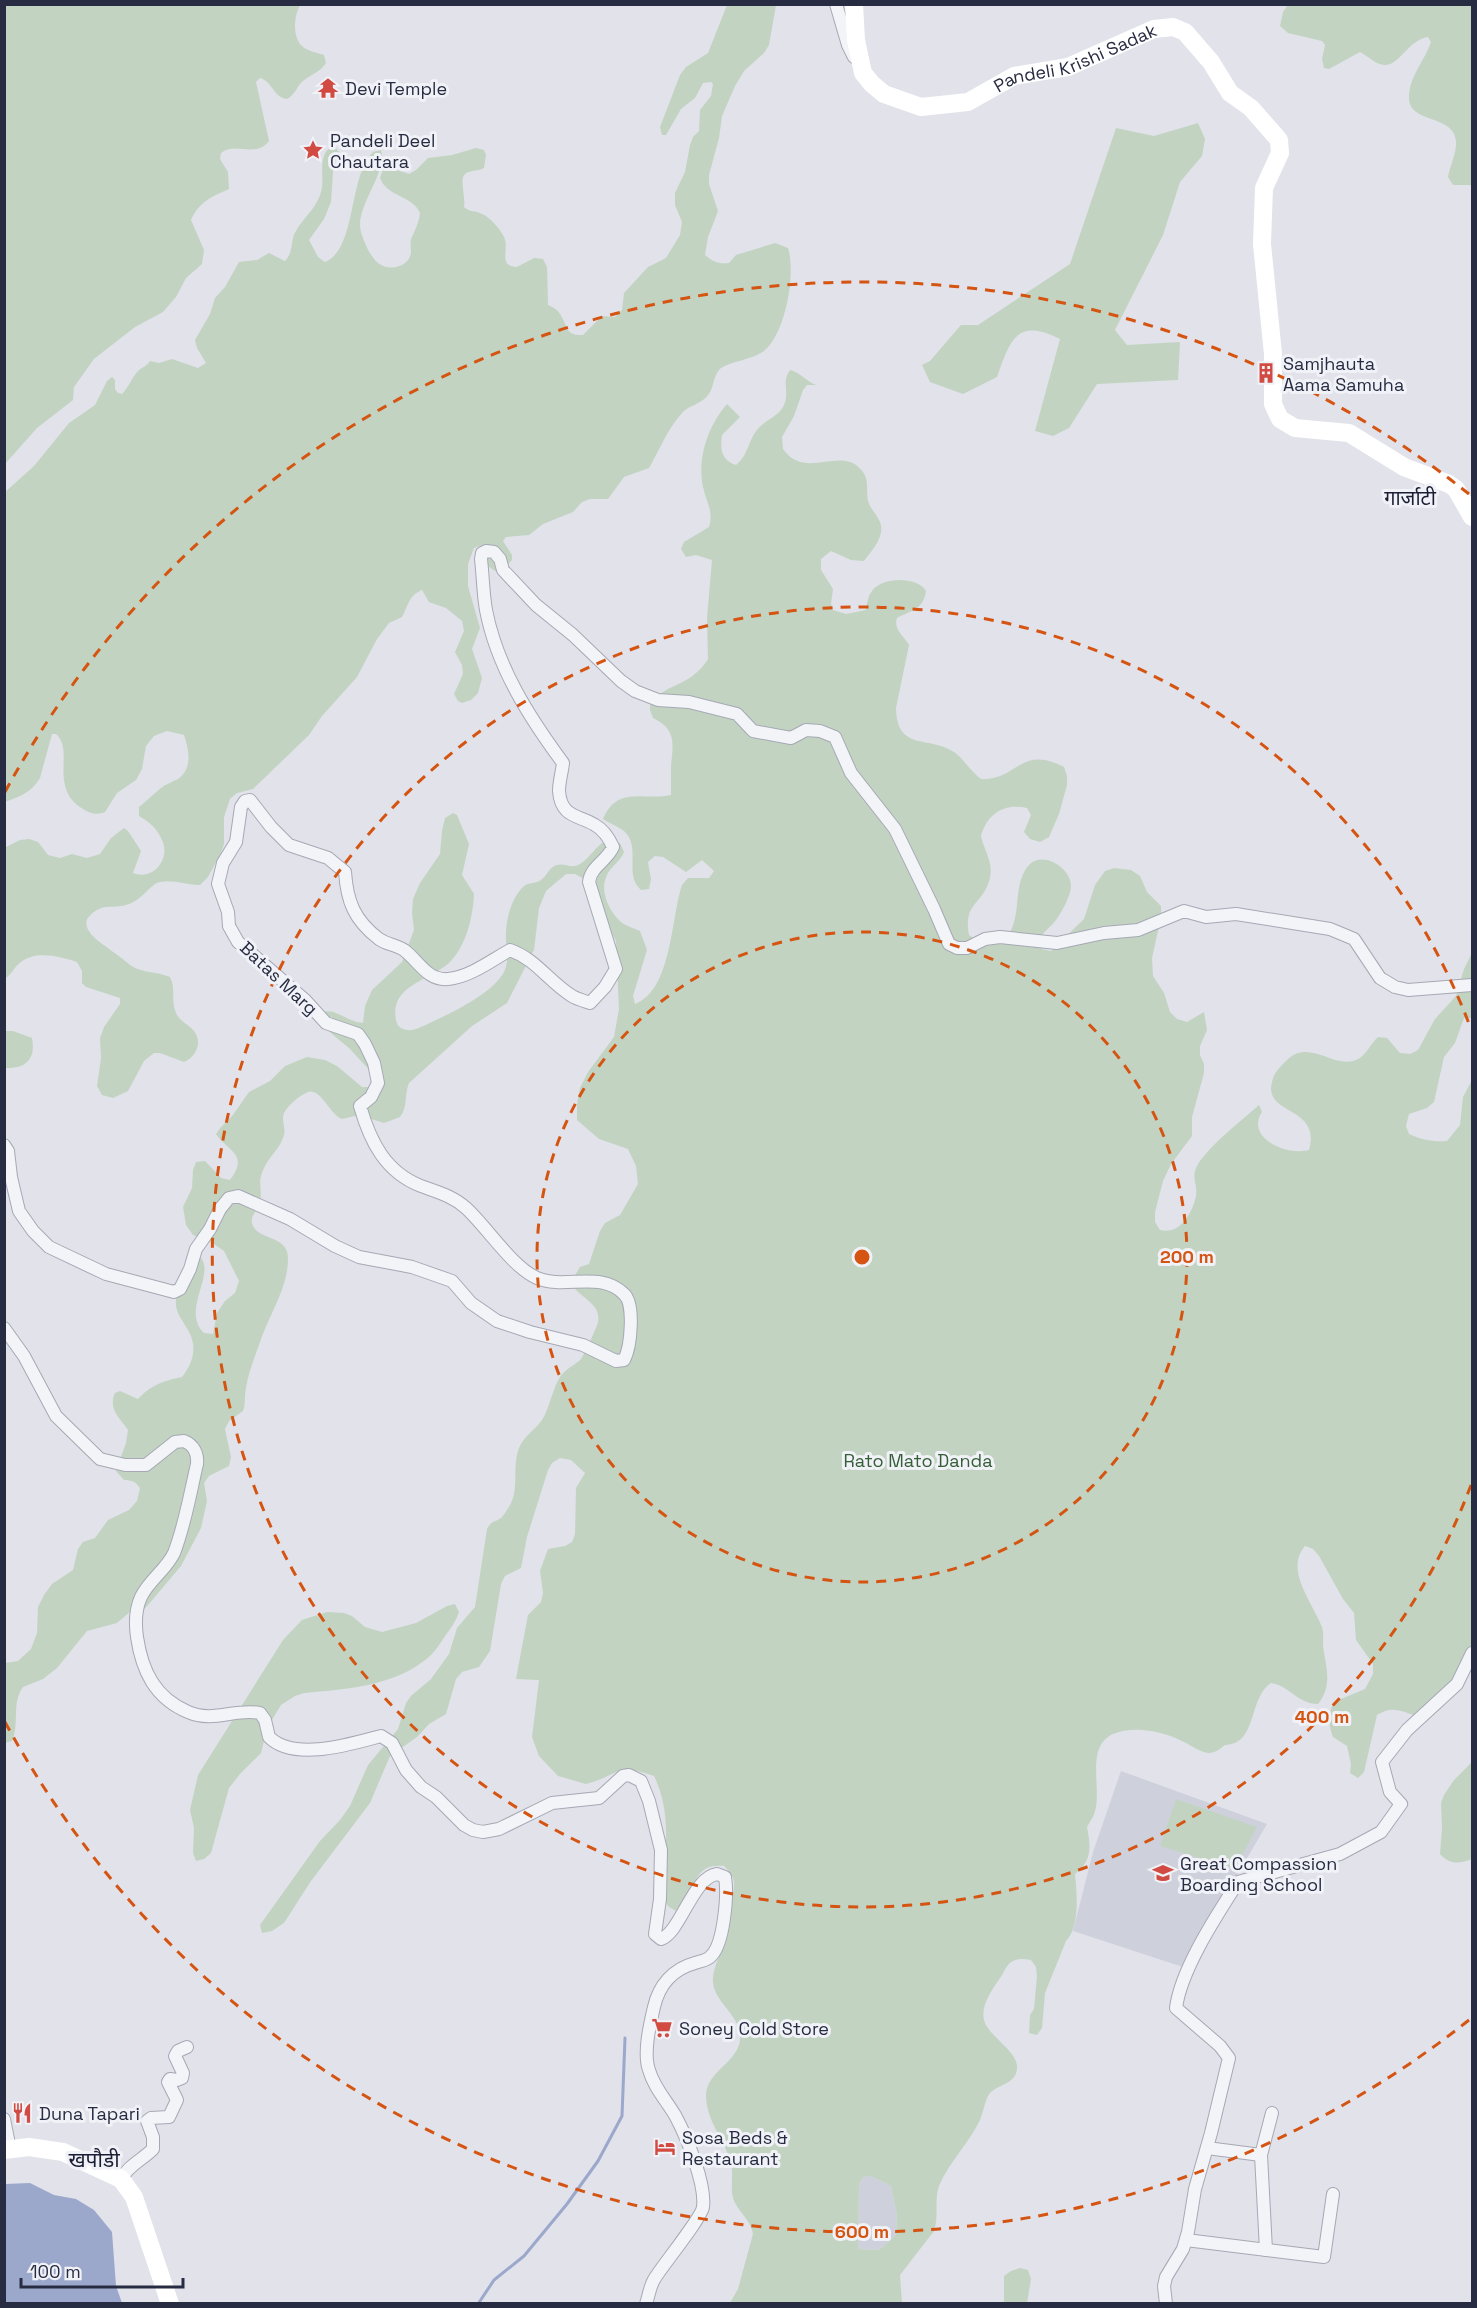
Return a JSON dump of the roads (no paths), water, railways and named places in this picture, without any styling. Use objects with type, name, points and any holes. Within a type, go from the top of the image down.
[{"type":"street","points":[[836,4],[848,45],[863,72]]},
{"type":"street","points":[[854,4],[856,40],[863,72]]},
{"type":"street","name":"Pandeli Krishi Sadak","points":[[863,72],[884,94],[912,105],[928,108],[953,105],[968,102],[1014,76],[1068,67],[1154,29],[1173,27],[1185,32],[1211,62],[1230,93],[1251,108],[1279,140],[1280,153],[1264,188],[1262,244],[1273,354],[1273,404],[1278,415],[1287,425],[1295,428],[1349,433],[1404,467],[1449,484],[1456,489],[1473,517]]},
{"type":"street","name":"Batas Marg","points":[[4,1145],[8,1151],[19,1211],[33,1231],[50,1247],[106,1274],[174,1292],[180,1289],[190,1269],[196,1249],[220,1209],[229,1198],[238,1196],[290,1219],[335,1246],[359,1257],[412,1267],[452,1281],[471,1303],[497,1321],[583,1345],[616,1361],[624,1360],[629,1351],[630,1316],[629,1301],[624,1293],[596,1280],[571,1282],[540,1280],[524,1271],[467,1208],[453,1198],[404,1178],[378,1152],[368,1132],[360,1106],[371,1097],[378,1083],[374,1063],[365,1044],[358,1034],[326,1023],[306,1000],[238,942],[229,926],[228,912],[218,884],[223,863],[236,842],[240,807],[245,801],[250,800],[270,828],[289,846],[328,858],[345,872],[347,897],[359,919],[379,939],[403,950],[428,974],[447,979],[467,973],[510,950],[522,954],[535,963],[571,996],[590,1003],[605,987],[616,969],[589,882],[590,873],[609,855],[613,847],[608,836],[594,824],[578,819],[563,807],[559,792],[563,763],[531,719],[502,666],[486,610],[481,559],[482,553],[486,551],[494,552],[500,559],[503,570],[536,605],[635,691],[658,700],[688,702],[737,714],[753,731],[791,738],[806,730],[820,731],[835,737],[851,773],[895,829],[949,944],[957,948],[968,948],[984,939],[1000,937],[1057,943],[1104,933],[1138,930],[1184,911],[1206,917],[1236,914],[1330,929],[1354,939],[1380,978],[1395,987],[1426,990],[1473,986]]},
{"type":"street","points":[[4,1328],[24,1356],[56,1416],[100,1459],[125,1465],[146,1465],[175,1442],[184,1441],[194,1449],[198,1458],[177,1545],[169,1564],[142,1594],[135,1614],[135,1628],[142,1666],[159,1694],[189,1713],[202,1716],[260,1713],[265,1720],[269,1737],[280,1745],[292,1748],[305,1750],[338,1746],[381,1736],[388,1738],[406,1770],[421,1787],[436,1797],[464,1825],[483,1832],[499,1828],[552,1803],[599,1798],[623,1776],[629,1775],[637,1778],[643,1785],[649,1802],[661,1850],[660,1899],[655,1934],[661,1939],[668,1935],[691,1899],[710,1877],[717,1874],[725,1877],[722,1930],[717,1948],[709,1959],[677,1970],[665,1981],[656,2001],[651,2022],[648,2068],[658,2091],[676,2117],[704,2196],[702,2214],[653,2281],[646,2304]]},
{"type":"street","points":[[1166,2304],[1164,2286],[1166,2277],[1186,2240],[1195,2188],[1228,2058],[1220,2046],[1176,2008],[1187,1973],[1210,1926],[1238,1882],[1340,1854],[1381,1832],[1401,1804],[1390,1792],[1382,1762],[1407,1730],[1457,1684],[1473,1653]]},
{"type":"street","points":[[121,2179],[128,2167],[153,2149],[153,2136],[147,2121],[151,2118],[170,2117],[177,2100],[168,2082],[170,2079],[182,2078],[183,2073],[175,2056],[178,2051],[187,2047]]},
{"type":"street","points":[[1266,2250],[1261,2155],[1272,2113]]},
{"type":"street","points":[[4,2119],[7,2149],[29,2146],[63,2152],[121,2179],[134,2197],[170,2304]]},
{"type":"street","points":[[1207,2148],[1261,2155]]},
{"type":"street","points":[[1186,2240],[1324,2257],[1333,2194]]},
{"type":"water","points":[[30,2183],[54,2195],[76,2199],[94,2210],[112,2232],[116,2286],[122,2303],[5,2303],[5,2184]]},
{"type":"waterway","points":[[478,2304],[494,2280],[524,2256],[567,2204],[598,2161],[622,2116],[625,2038]]},
{"type":"place","name":"Devi Temple","points":[[328,88]]},
{"type":"place","name":"Pandeli Deel Chautara","points":[[313,150]]},
{"type":"place","name":"Samjhauta Aama Samuha","points":[[1266,373]]},
{"type":"place","name":"Great Compassion Boarding School","points":[[1163,1873]]},
{"type":"place","name":"Soney Cold Store","points":[[662,2028]]},
{"type":"place","name":"Duna Tapari","points":[[22,2113]]},
{"type":"place","name":"Sosa Beds & Restaurant","points":[[665,2147]]},
{"type":"district","name":"गार्जाटी","points":[[1410,498]]},
{"type":"district","name":"खपौडी","points":[[94,2159]]},
{"type":"park label","name":"Rato Mato Danda","points":[[918,1460]]}]
